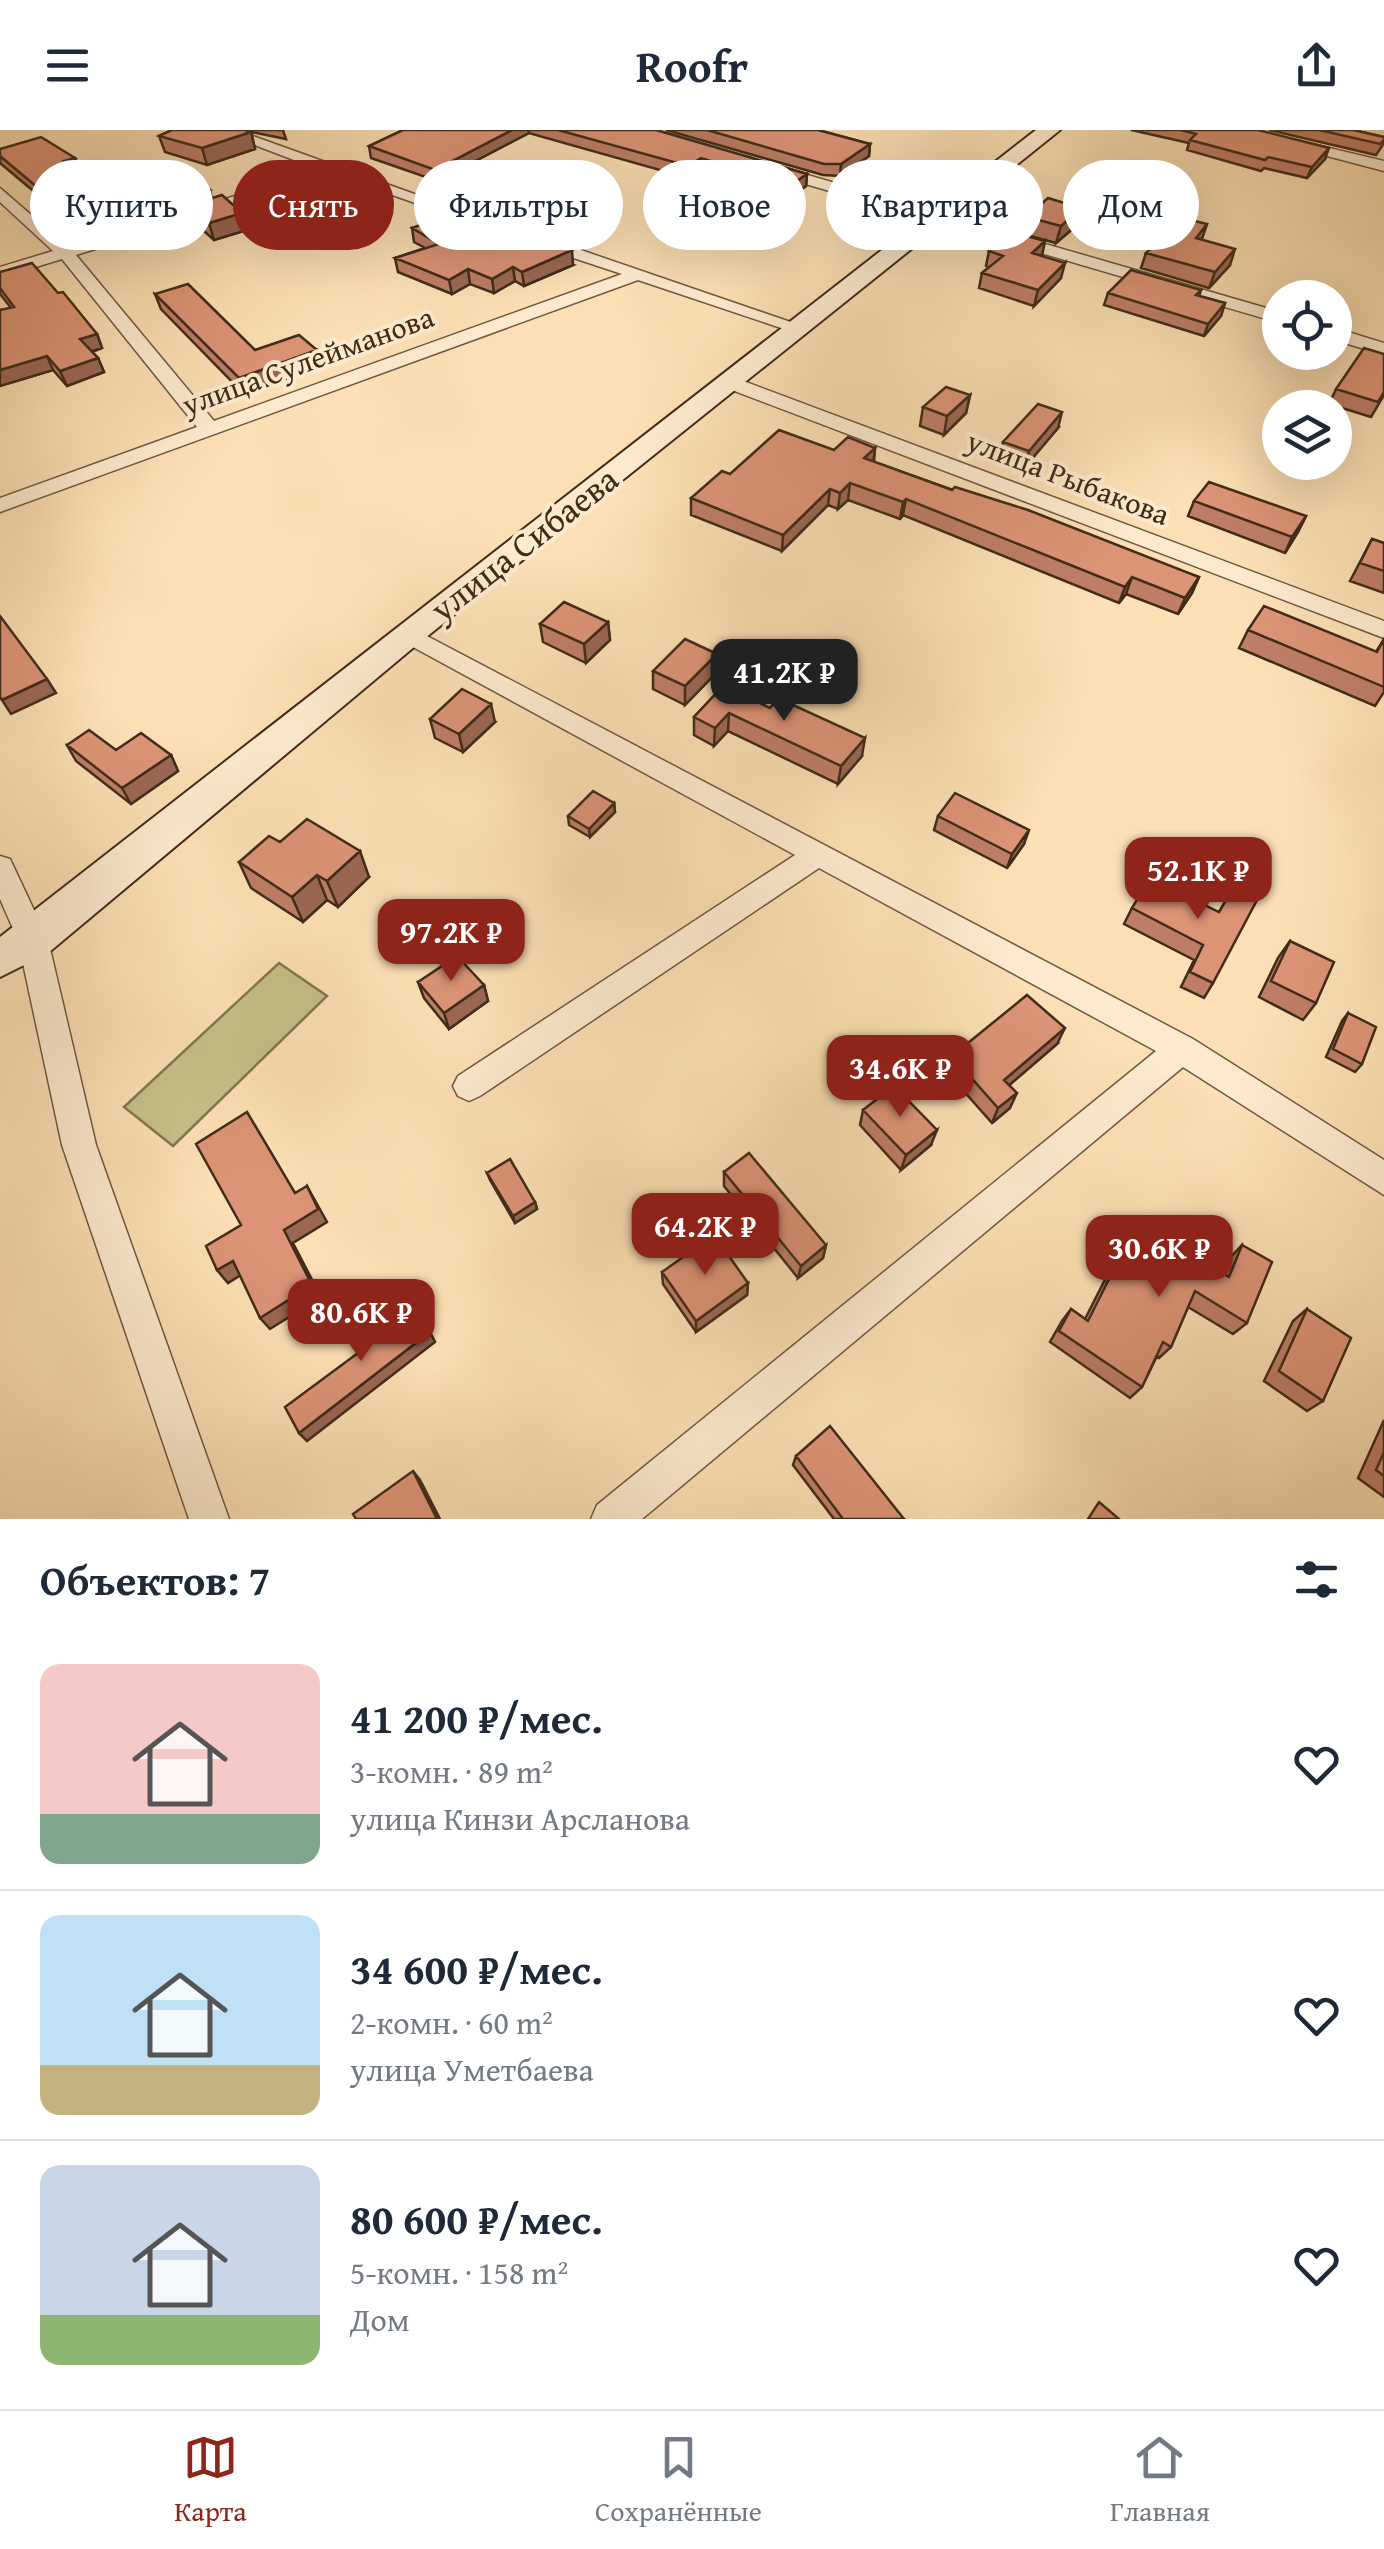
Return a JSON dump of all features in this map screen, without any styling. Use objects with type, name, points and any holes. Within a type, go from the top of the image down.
[{"type":"main road","name":"улица Сибаева","points":[[1010,160],[1048,130]]},
{"type":"main road","name":"улица Сибаева","points":[[16,950],[408,634],[896,250]]},
{"type":"street","points":[[222,130],[301,160]]},
{"type":"street","points":[[1236,130],[1384,166]]},
{"type":"street","points":[[0,193],[68,255],[209,428]]},
{"type":"street","points":[[0,274],[233,203]]},
{"type":"street","points":[[1043,249],[1262,313]]},
{"type":"street","points":[[566,250],[799,328]]},
{"type":"street","name":"улица Сулейманова","points":[[0,505],[638,274]]},
{"type":"street","points":[[1352,339],[1384,348]]},
{"type":"street","name":"улица Рыбакова","points":[[731,383],[1384,630]]},
{"type":"street","points":[[408,634],[1182,1048],[1384,1179]]},
{"type":"street","points":[[469,1086],[818,854]]},
{"type":"street","points":[[0,868],[16,950],[79,1145],[210,1519]]},
{"type":"street","points":[[610,1519],[1182,1048]]},
{"type":"shaded area","points":[[279,963],[327,996],[173,1146],[124,1107]]},
{"type":"building","points":[[172,130],[251,132],[202,148],[159,136]]},
{"type":"building","points":[[403,130],[512,130],[454,160],[414,162],[369,146]]},
{"type":"building","points":[[558,130],[656,130],[759,160],[666,160]]},
{"type":"building","points":[[707,130],[818,130],[870,144],[847,160],[826,160],[824,164]]},
{"type":"building","points":[[1181,130],[1258,130],[1329,148],[1312,167],[1268,157],[1265,160],[1190,140],[1196,134]]},
{"type":"building","points":[[1319,130],[1353,130],[1384,140],[1380,144]]},
{"type":"building","points":[[41,137],[75,158],[30,160],[30,181],[0,156],[0,149]]},
{"type":"building","points":[[222,195],[233,205],[233,216],[213,222],[213,198]]},
{"type":"building","points":[[1048,198],[1063,203],[1061,226],[1043,221],[1043,203]]},
{"type":"building","points":[[1199,239],[1235,249],[1215,272],[1146,253],[1199,250]]},
{"type":"building","points":[[420,250],[572,250],[522,272],[513,267],[492,279],[468,269],[449,280],[395,258]]},
{"type":"building","points":[[1035,250],[1032,253],[1065,263],[1038,290],[982,273],[1003,256],[989,251]]},
{"type":"building","points":[[32,263],[58,293],[63,292],[97,334],[80,339],[98,358],[60,371],[47,356],[0,370],[0,310],[14,307],[0,288],[0,272]]},
{"type":"building","points":[[1131,270],[1201,290],[1196,295],[1225,303],[1208,324],[1108,293]]},
{"type":"building","points":[[188,284],[255,350],[299,335],[317,350],[239,378],[155,294]]},
{"type":"building","points":[[1364,348],[1384,354],[1384,392],[1378,402],[1352,394],[1352,390],[1336,389]]},
{"type":"building","points":[[946,387],[970,395],[947,416],[923,407]]},
{"type":"building","points":[[1038,404],[1062,412],[1029,451],[1003,442]]},
{"type":"building","points":[[779,430],[834,450],[848,437],[875,448],[864,458],[952,490],[955,487],[1028,510],[1199,577],[1185,598],[1132,577],[1125,587],[906,499],[903,502],[850,483],[840,493],[830,489],[783,535],[691,498],[722,471],[730,474]]},
{"type":"building","points":[[1209,482],[1306,516],[1292,537],[1194,501]]},
{"type":"building","points":[[1372,539],[1384,543],[1384,571],[1360,563]]},
{"type":"building","points":[[564,602],[608,622],[584,644],[540,624]]},
{"type":"building","points":[[1264,606],[1377,652],[1384,639],[1384,687],[1248,630]]},
{"type":"building","points":[[0,616],[47,679],[2,700],[0,697]]},
{"type":"building","points":[[685,639],[717,654],[685,686],[653,671]]},
{"type":"building","points":[[724,685],[770,708],[778,698],[865,738],[841,766],[729,713],[715,728],[694,717]]},
{"type":"building","points":[[462,689],[491,704],[459,734],[430,719]]},
{"type":"building","points":[[89,730],[116,750],[141,733],[171,755],[122,788],[67,745]]},
{"type":"building","points":[[593,791],[614,803],[589,829],[568,816]]},
{"type":"building","points":[[955,793],[1029,830],[1012,854],[938,816]]},
{"type":"building","points":[[307,819],[360,851],[327,881],[317,875],[292,897],[239,862],[269,836],[280,842]]},
{"type":"building","points":[[1150,878],[1219,912],[1233,888],[1257,900],[1213,983],[1190,972],[1203,945],[1132,908]]},
{"type":"building","points":[[1290,941],[1334,962],[1316,1003],[1271,981]]},
{"type":"building","points":[[457,956],[484,985],[444,1013],[418,982]]},
{"type":"building","points":[[1027,995],[1065,1028],[1004,1080],[1017,1093],[998,1108],[952,1056]]},
{"type":"building","points":[[1348,1013],[1376,1027],[1362,1064],[1333,1049]]},
{"type":"building","points":[[894,1086],[937,1130],[906,1155],[863,1110]]},
{"type":"building","points":[[247,1112],[295,1193],[307,1186],[318,1209],[284,1230],[312,1285],[260,1318],[233,1261],[217,1270],[206,1246],[241,1225],[196,1144]]},
{"type":"building","points":[[749,1153],[826,1245],[801,1266],[724,1172]]},
{"type":"building","points":[[510,1159],[535,1202],[513,1216],[487,1173]]},
{"type":"building","points":[[1155,1221],[1178,1234],[1174,1244],[1229,1277],[1242,1245],[1272,1262],[1247,1323],[1195,1291],[1171,1347],[1163,1342],[1142,1387],[1059,1331],[1071,1309],[1088,1321],[1131,1235],[1145,1243]]},
{"type":"building","points":[[714,1235],[748,1283],[696,1321],[662,1272]]},
{"type":"building","points":[[408,1300],[430,1332],[299,1433],[285,1407],[358,1353],[352,1343]]},
{"type":"building","points":[[1307,1309],[1351,1338],[1323,1401],[1279,1371]]},
{"type":"building","points":[[830,1426],[904,1519],[843,1519],[796,1456]]},
{"type":"building","points":[[1384,1452],[1384,1476],[1376,1470]]},
{"type":"building","points":[[413,1471],[437,1519],[356,1519],[353,1514]]},
{"type":"building","points":[[1099,1502],[1119,1519],[1088,1519]]}]
